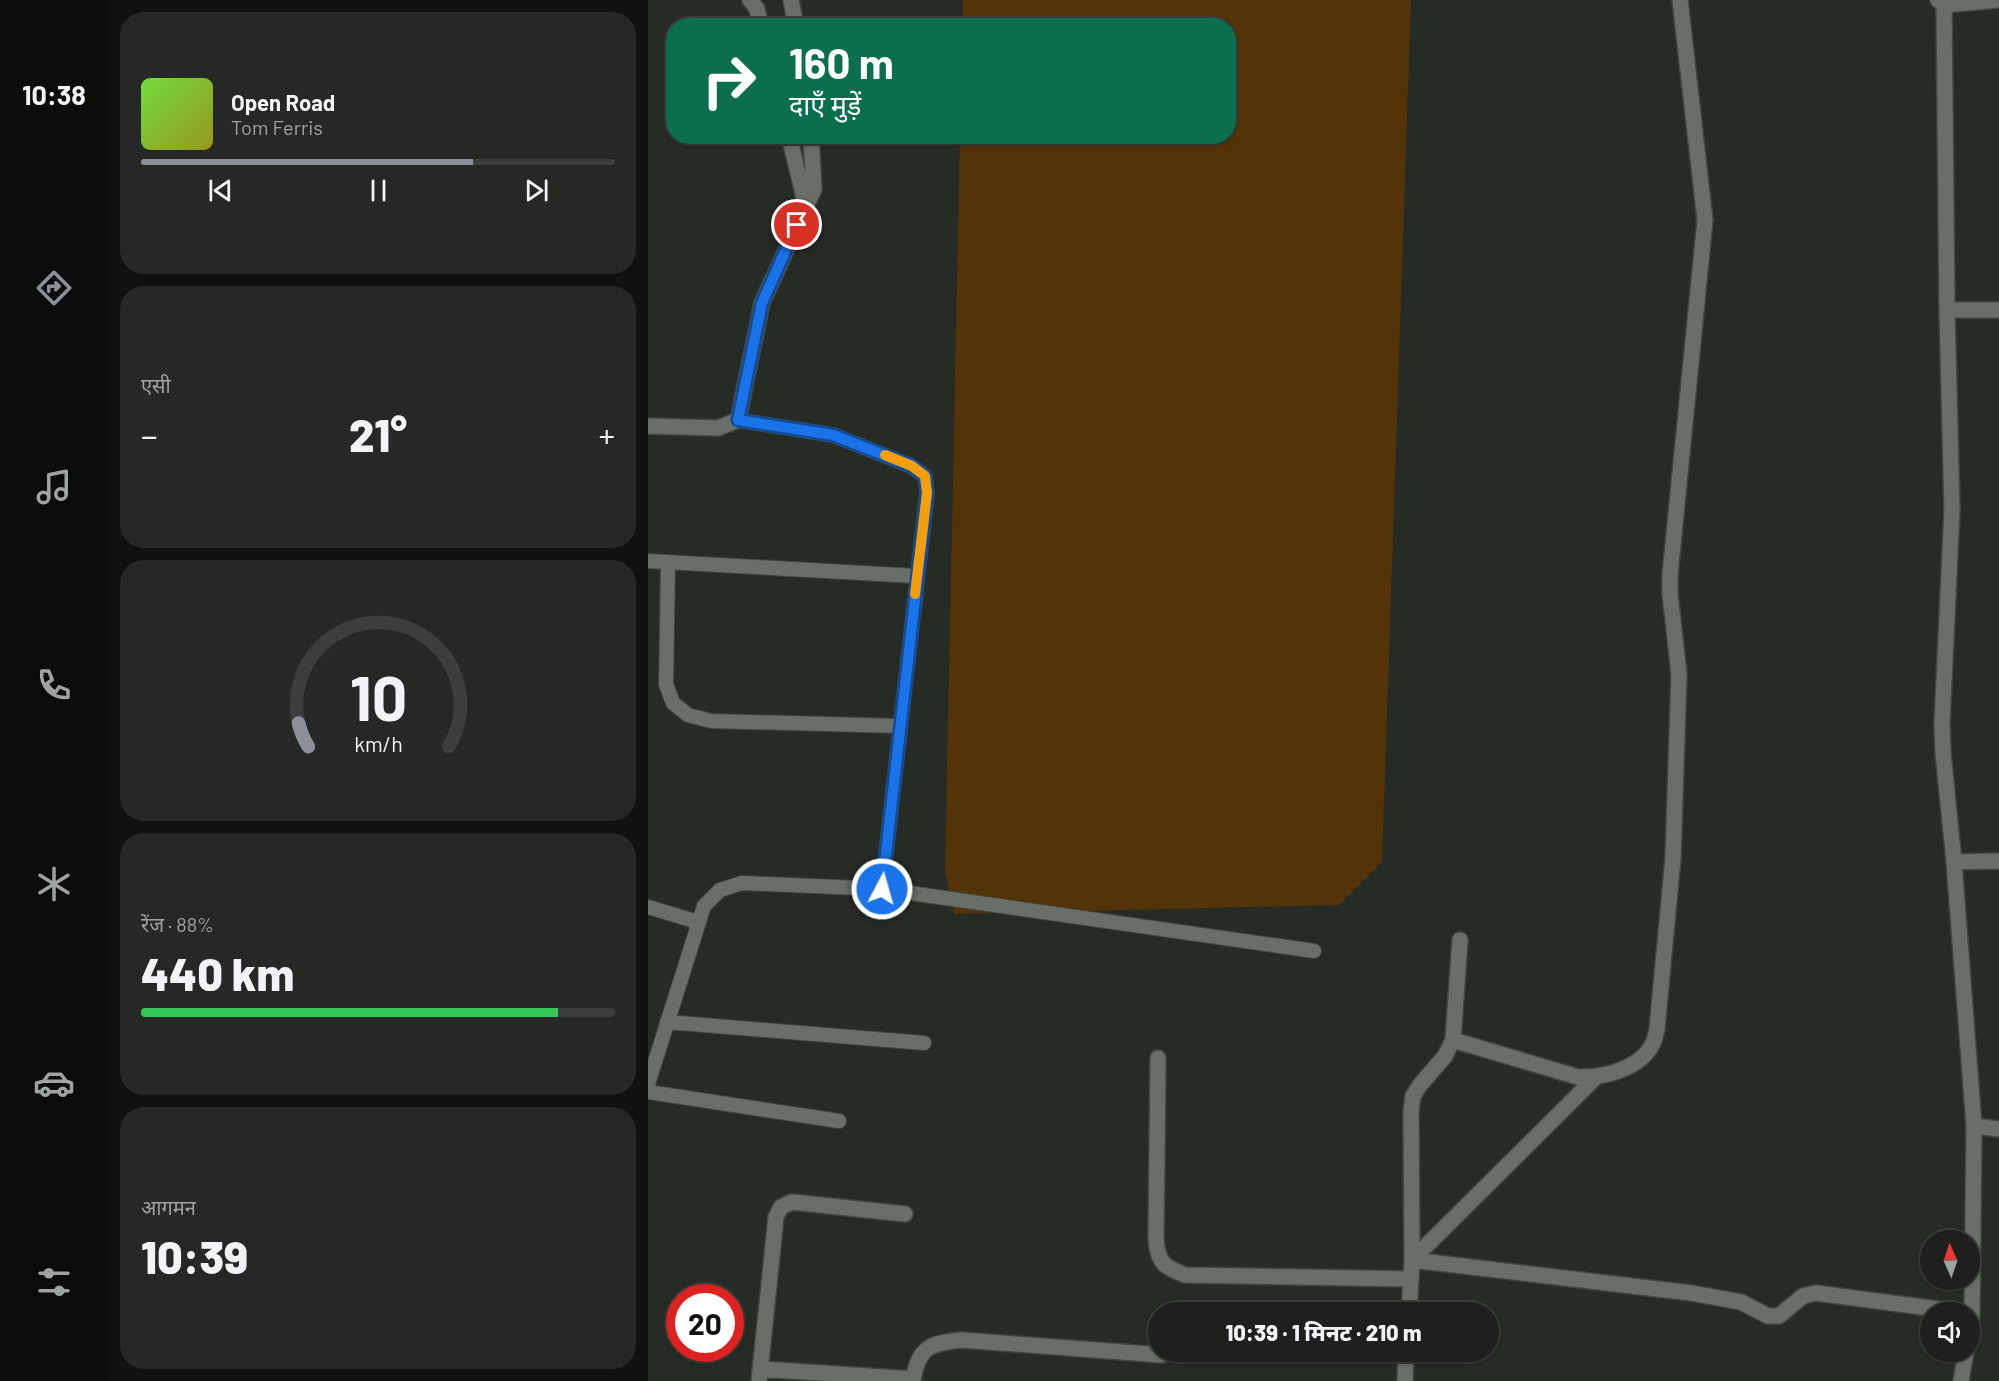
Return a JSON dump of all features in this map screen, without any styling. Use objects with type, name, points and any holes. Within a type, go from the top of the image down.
[{"type":"street","points":[[750,0],[757,9],[759,18]]},
{"type":"street","points":[[791,0],[794,18]]},
{"type":"street","points":[[1453,1040],[1578,1077],[1595,1078],[1615,1073],[1642,1058],[1653,1043],[1657,1029],[1673,858],[1680,674],[1670,594],[1670,575],[1705,220],[1680,0]]},
{"type":"street","points":[[1968,1302],[1974,1126],[1942,723],[1952,510],[1947,310],[1946,2],[1999,0]]},
{"type":"street","points":[[791,144],[806,206]]},
{"type":"street","points":[[648,426],[718,429],[738,420],[762,303],[814,189],[811,144]]},
{"type":"street","points":[[1947,310],[1999,310]]},
{"type":"street","points":[[1954,862],[1999,861]]},
{"type":"street","points":[[1410,1302],[1413,1096],[1445,1056],[1453,1040],[1460,940]]},
{"type":"street","points":[[1158,1058],[1156,1240],[1158,1256],[1168,1269],[1185,1275],[1411,1279]]},
{"type":"street","points":[[1412,1260],[1595,1078]]},
{"type":"street","points":[[1974,1126],[1999,1129]]},
{"type":"street","points":[[905,1214],[792,1202],[781,1207],[776,1217],[759,1375],[913,1380],[916,1363],[923,1350],[939,1342],[962,1340],[1148,1354]]},
{"type":"street","points":[[1412,1260],[1691,1293],[1741,1302],[1768,1316],[1779,1316],[1803,1296],[1816,1293],[1920,1309]]},
{"type":"street","points":[[1405,1381],[1406,1362]]},
{"type":"street","points":[[1961,1381],[1964,1362]]},
{"type":"lane","points":[[738,420],[833,435],[912,466],[925,476],[927,493],[882,889]]},
{"type":"lane","points":[[648,561],[916,576]]},
{"type":"lane","points":[[668,562],[666,684],[674,703],[688,715],[711,722],[900,726]]},
{"type":"lane","points":[[648,1084],[704,906],[720,890],[742,883],[882,889],[1314,951]]},
{"type":"lane","points":[[648,907],[698,922]]},
{"type":"lane","points":[[667,1022],[924,1043]]},
{"type":"lane","points":[[648,1092],[839,1121]]},
{"type":"shaded area","points":[[963,0],[1411,0],[1382,862],[1339,905],[954,914],[945,871],[960,144],[1236,144],[1236,18],[963,18]]},
{"type":"slow traffic","points":[[885,455],[912,466],[925,476],[927,493],[915,594]]},
{"type":"route","points":[[797,225],[762,303],[738,420],[833,435],[912,466],[925,476],[927,493],[882,889]]}]
